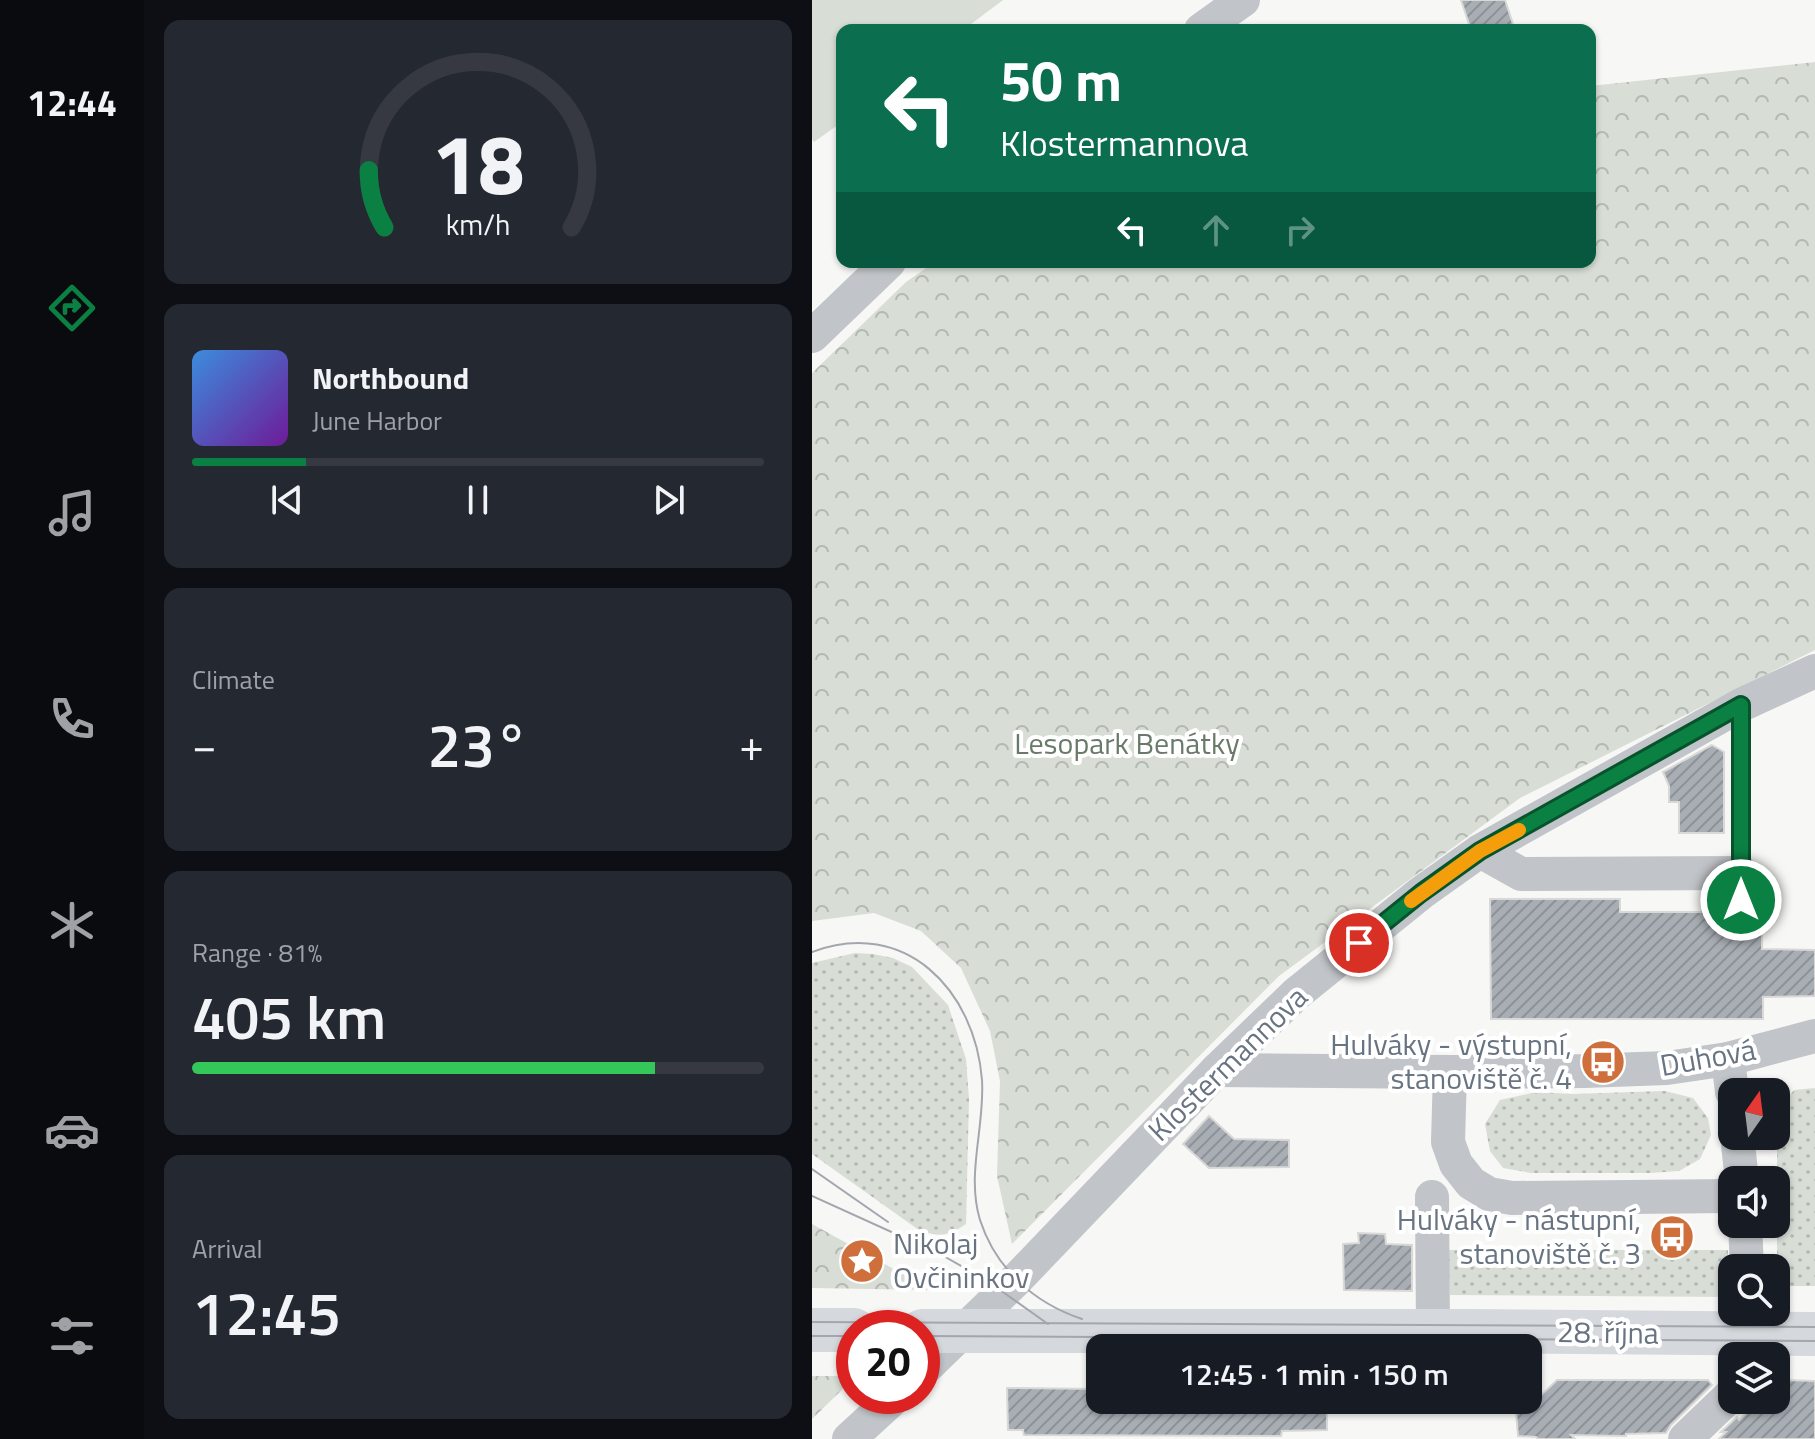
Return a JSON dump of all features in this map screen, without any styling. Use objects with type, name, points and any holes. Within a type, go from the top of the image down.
[{"type":"main road","points":[[812,1330],[836,1330]]},
{"type":"main road","name":"28. října","points":[[940,1331],[1772,1334]]},
{"type":"street","points":[[1209,24],[1240,1]]},
{"type":"street","points":[[812,336],[883,268]]},
{"type":"street","name":"Klostermannova","points":[[940,1354],[1016,1280],[1217,1070],[1296,994],[1421,893],[1480,851],[1741,705],[1815,671]]},
{"type":"street","points":[[1480,851],[1521,874],[1741,887]]},
{"type":"street","name":"Duhová","points":[[1217,1070],[1450,1072],[1667,1068],[1730,1075],[1815,1036]]},
{"type":"street","points":[[1450,1072],[1448,1142],[1456,1164],[1471,1183],[1489,1194],[1512,1198],[1718,1196]]},
{"type":"street","points":[[1432,1197],[1433,1331]]},
{"type":"street","points":[[1685,1439],[1718,1407]]},
{"type":"street","points":[[853,1438],[878,1414]]},
{"type":"lane","points":[[1741,705],[1741,887]]},
{"type":"green space","points":[[812,0],[1003,0],[971,24],[836,24],[836,126],[814,142]]},
{"type":"green space","name":"Lesopark Benátky","points":[[1815,62],[1815,650],[1520,798],[1279,976],[1012,1244],[997,1176],[1000,1081],[990,1031],[961,968],[921,931],[874,913],[812,921],[812,373],[906,282],[926,268],[1596,268],[1596,85]]},
{"type":"green space","points":[[855,953],[893,958],[912,967],[948,1005],[966,1059],[969,1099],[966,1224],[953,1232],[936,1235],[916,1228],[812,1154],[812,963]]},
{"type":"green space","points":[[1815,1088],[1815,1286],[1790,1286],[1790,1254],[1777,1254],[1777,1238],[1790,1238],[1790,1166],[1777,1166],[1777,1150],[1790,1150],[1790,1095],[1794,1090]]},
{"type":"green space","points":[[1665,1091],[1693,1098],[1708,1118],[1711,1135],[1700,1159],[1679,1171],[1531,1173],[1503,1168],[1490,1151],[1485,1124],[1500,1100],[1536,1092]]},
{"type":"green space","points":[[812,1224],[932,1290],[812,1288]]},
{"type":"green space","points":[[1448,1250],[1728,1250],[1728,1254],[1718,1254],[1718,1297],[1450,1295]]},
{"type":"green space","points":[[812,1376],[836,1376],[836,1396],[812,1419]]},
{"type":"building","points":[[1461,0],[1505,0],[1513,24],[1469,24]]},
{"type":"building","points":[[1712,745],[1724,752],[1724,833],[1679,833],[1679,802],[1669,802],[1669,786],[1663,772]]},
{"type":"building","points":[[1753,898],[1762,898],[1762,949],[1815,950],[1815,996],[1763,997],[1763,1019],[1491,1019],[1490,899],[1620,899],[1620,912],[1724,912],[1724,899],[1729,899],[1731,907],[1742,912],[1751,907]]},
{"type":"building","points":[[1209,1116],[1234,1139],[1289,1140],[1289,1167],[1209,1168],[1183,1144]]},
{"type":"building","points":[[1358,1233],[1385,1234],[1386,1244],[1412,1245],[1412,1291],[1344,1290],[1343,1244],[1359,1243]]},
{"type":"building","points":[[1557,1380],[1708,1380],[1712,1385],[1666,1433],[1571,1435],[1575,1439],[1518,1436],[1516,1414],[1542,1414],[1542,1394]]},
{"type":"building","points":[[1790,1380],[1815,1381],[1815,1439],[1719,1439],[1726,1432],[1721,1432],[1737,1417],[1739,1420],[1745,1414],[1790,1414]]},
{"type":"building","points":[[1007,1388],[1086,1389],[1086,1414],[1327,1414],[1327,1430],[1282,1431],[1281,1436],[1024,1435],[1023,1430],[1008,1430]]},
{"type":"tram line","points":[[812,952],[846,944],[877,945],[905,953],[929,969],[950,991],[966,1017],[982,1080],[975,1185],[976,1203],[987,1238],[1007,1269],[1033,1294],[1082,1319]]},
{"type":"tram line","points":[[812,1169],[888,1222]]},
{"type":"tram line","points":[[812,1196],[940,1254],[986,1280],[1048,1324]]},
{"type":"tram line","points":[[812,1322],[1815,1327]]},
{"type":"tram line","points":[[812,1336],[836,1336]]},
{"type":"tram line","points":[[940,1336],[1815,1341]]},
{"type":"slow traffic","points":[[1411,901],[1480,851],[1519,830]]},
{"type":"place","name":"Hulváky - výstupní, stanoviště č. 4","points":[[1603,1062]]},
{"type":"place","name":"Hulváky - nástupní, stanoviště č. 3","points":[[1672,1237]]},
{"type":"place","name":"Nikolaj Ovčininkov","points":[[862,1261]]},
{"type":"route","points":[[1359,943],[1480,851],[1741,705],[1741,900]]}]
